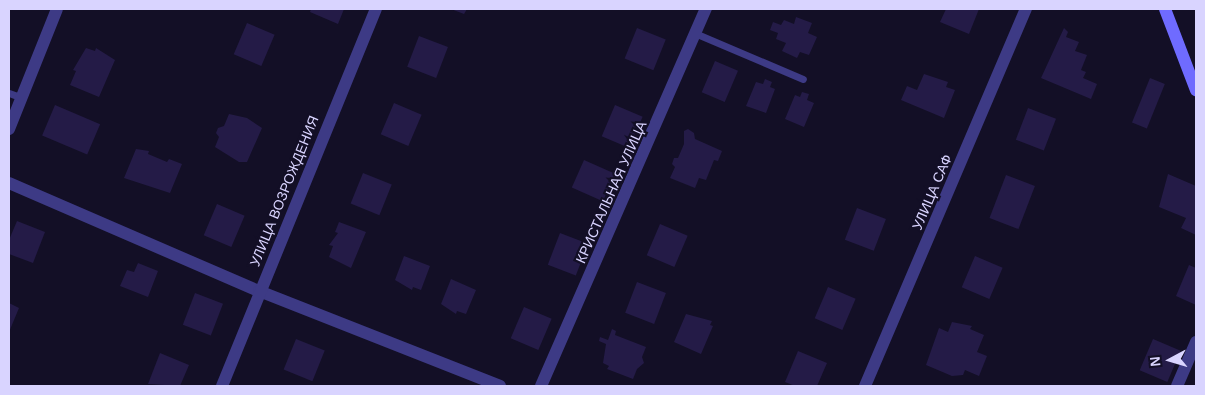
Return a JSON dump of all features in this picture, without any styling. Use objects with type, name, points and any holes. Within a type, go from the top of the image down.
[{"type":"street","points":[[9,129],[15,95],[57,9]]},
{"type":"street","name":"УЛИЦА ВОЗРОЖДЕНИЯ","points":[[222,386],[376,9]]},
{"type":"street","name":"КРИСТАЛЬНАЯ УЛИЦА","points":[[541,386],[697,34],[706,9]]},
{"type":"street","name":"УЛИЦА САФ","points":[[866,386],[1026,9]]},
{"type":"street","points":[[1165,9],[1196,90]]},
{"type":"street","points":[[9,183],[260,291],[500,386]]},
{"type":"street","points":[[1177,386],[1196,342]]},
{"type":"lane","points":[[697,34],[803,80]]},
{"type":"building","points":[[311,9],[344,9],[338,24],[310,12]]},
{"type":"building","points":[[451,9],[467,9],[464,14]]},
{"type":"building","points":[[946,9],[979,9],[969,34],[940,22]]},
{"type":"building","points":[[796,17],[812,23],[808,33],[817,37],[809,55],[800,52],[797,58],[782,51],[786,43],[776,39],[778,33],[770,30],[773,22],[781,25],[784,20],[794,24]]},
{"type":"building","points":[[247,23],[275,35],[261,66],[234,54]]},
{"type":"building","points":[[637,28],[666,40],[653,70],[625,59]]},
{"type":"building","points":[[1064,28],[1068,32],[1066,37],[1079,42],[1075,51],[1087,55],[1081,70],[1086,72],[1083,78],[1097,84],[1091,99],[1041,78]]},
{"type":"building","points":[[419,36],[448,47],[436,78],[407,67]]},
{"type":"building","points":[[86,48],[95,51],[96,48],[115,60],[99,97],[70,85],[76,71],[73,70]]},
{"type":"building","points":[[715,61],[738,71],[725,102],[702,92]]},
{"type":"building","points":[[924,74],[948,82],[946,87],[955,90],[944,118],[901,100],[907,86],[917,90]]},
{"type":"building","points":[[1150,78],[1165,84],[1147,128],[1132,123]]},
{"type":"building","points":[[765,79],[772,82],[770,87],[775,89],[766,113],[746,106],[756,82],[763,84]]},
{"type":"building","points":[[802,92],[809,94],[807,100],[814,103],[804,127],[785,119],[795,95],[800,97]]},
{"type":"building","points":[[394,103],[422,115],[408,146],[381,134]]},
{"type":"building","points":[[55,105],[100,124],[87,155],[42,135]]},
{"type":"building","points":[[615,105],[643,117],[629,148],[602,136]]},
{"type":"building","points":[[1028,108],[1056,119],[1044,150],[1016,140]]},
{"type":"building","points":[[229,114],[247,118],[262,128],[247,162],[239,162],[215,147],[219,137],[216,133],[218,128],[224,126]]},
{"type":"building","points":[[688,129],[694,133],[695,139],[722,151],[718,161],[714,160],[706,180],[699,178],[695,188],[670,178],[675,167],[672,164],[674,158],[678,158],[684,144],[684,131]]},
{"type":"building","points":[[136,149],[149,151],[148,154],[167,162],[169,159],[182,164],[170,193],[124,178]]},
{"type":"building","points":[[584,160],[615,174],[603,201],[572,187]]},
{"type":"building","points":[[363,173],[392,185],[379,215],[351,204]]},
{"type":"building","points":[[1168,174],[1196,186],[1196,235],[1181,228],[1186,218],[1159,207]]},
{"type":"building","points":[[1006,175],[1035,186],[1018,229],[990,218]]},
{"type":"building","points":[[217,204],[245,216],[231,247],[204,235]]},
{"type":"building","points":[[857,208],[886,219],[874,251],[845,240]]},
{"type":"building","points":[[17,221],[45,232],[33,263],[9,254],[9,240]]},
{"type":"building","points":[[339,222],[366,232],[351,268],[329,257],[333,246],[329,245],[338,233],[335,232]]},
{"type":"building","points":[[660,224],[688,236],[674,267],[647,255]]},
{"type":"building","points":[[560,233],[588,244],[576,275],[548,265]]},
{"type":"building","points":[[404,256],[430,266],[421,290],[413,287],[412,290],[395,280]]},
{"type":"building","points":[[975,256],[1003,268],[989,299],[962,287]]},
{"type":"building","points":[[138,263],[158,271],[148,297],[120,286],[127,270],[134,272]]},
{"type":"building","points":[[1189,265],[1196,268],[1196,305],[1176,296]]},
{"type":"building","points":[[451,279],[476,290],[466,314],[457,311],[456,314],[441,304]]},
{"type":"building","points":[[637,282],[666,293],[654,324],[625,313]]},
{"type":"building","points":[[828,287],[856,299],[842,330],[815,318]]},
{"type":"building","points":[[195,293],[223,304],[211,335],[183,325]]},
{"type":"building","points":[[9,303],[19,308],[9,332]]},
{"type":"building","points":[[524,307],[552,319],[538,350],[511,338]]},
{"type":"building","points":[[686,314],[712,321],[710,325],[713,326],[701,354],[674,342]]},
{"type":"building","points":[[952,322],[972,326],[970,329],[984,335],[977,352],[987,356],[979,376],[965,370],[963,375],[952,376],[926,365],[939,328],[948,332]]},
{"type":"building","points":[[612,329],[616,331],[615,335],[646,347],[642,357],[644,363],[637,369],[633,379],[607,369],[609,366],[603,363],[606,344],[599,341],[600,337],[608,340]]},
{"type":"building","points":[[296,339],[325,351],[312,381],[284,370]]},
{"type":"building","points":[[1153,339],[1181,351],[1167,382],[1140,370]]},
{"type":"building","points":[[798,351],[827,363],[817,386],[795,386],[785,382]]},
{"type":"building","points":[[160,353],[189,365],[180,386],[148,384]]}]
